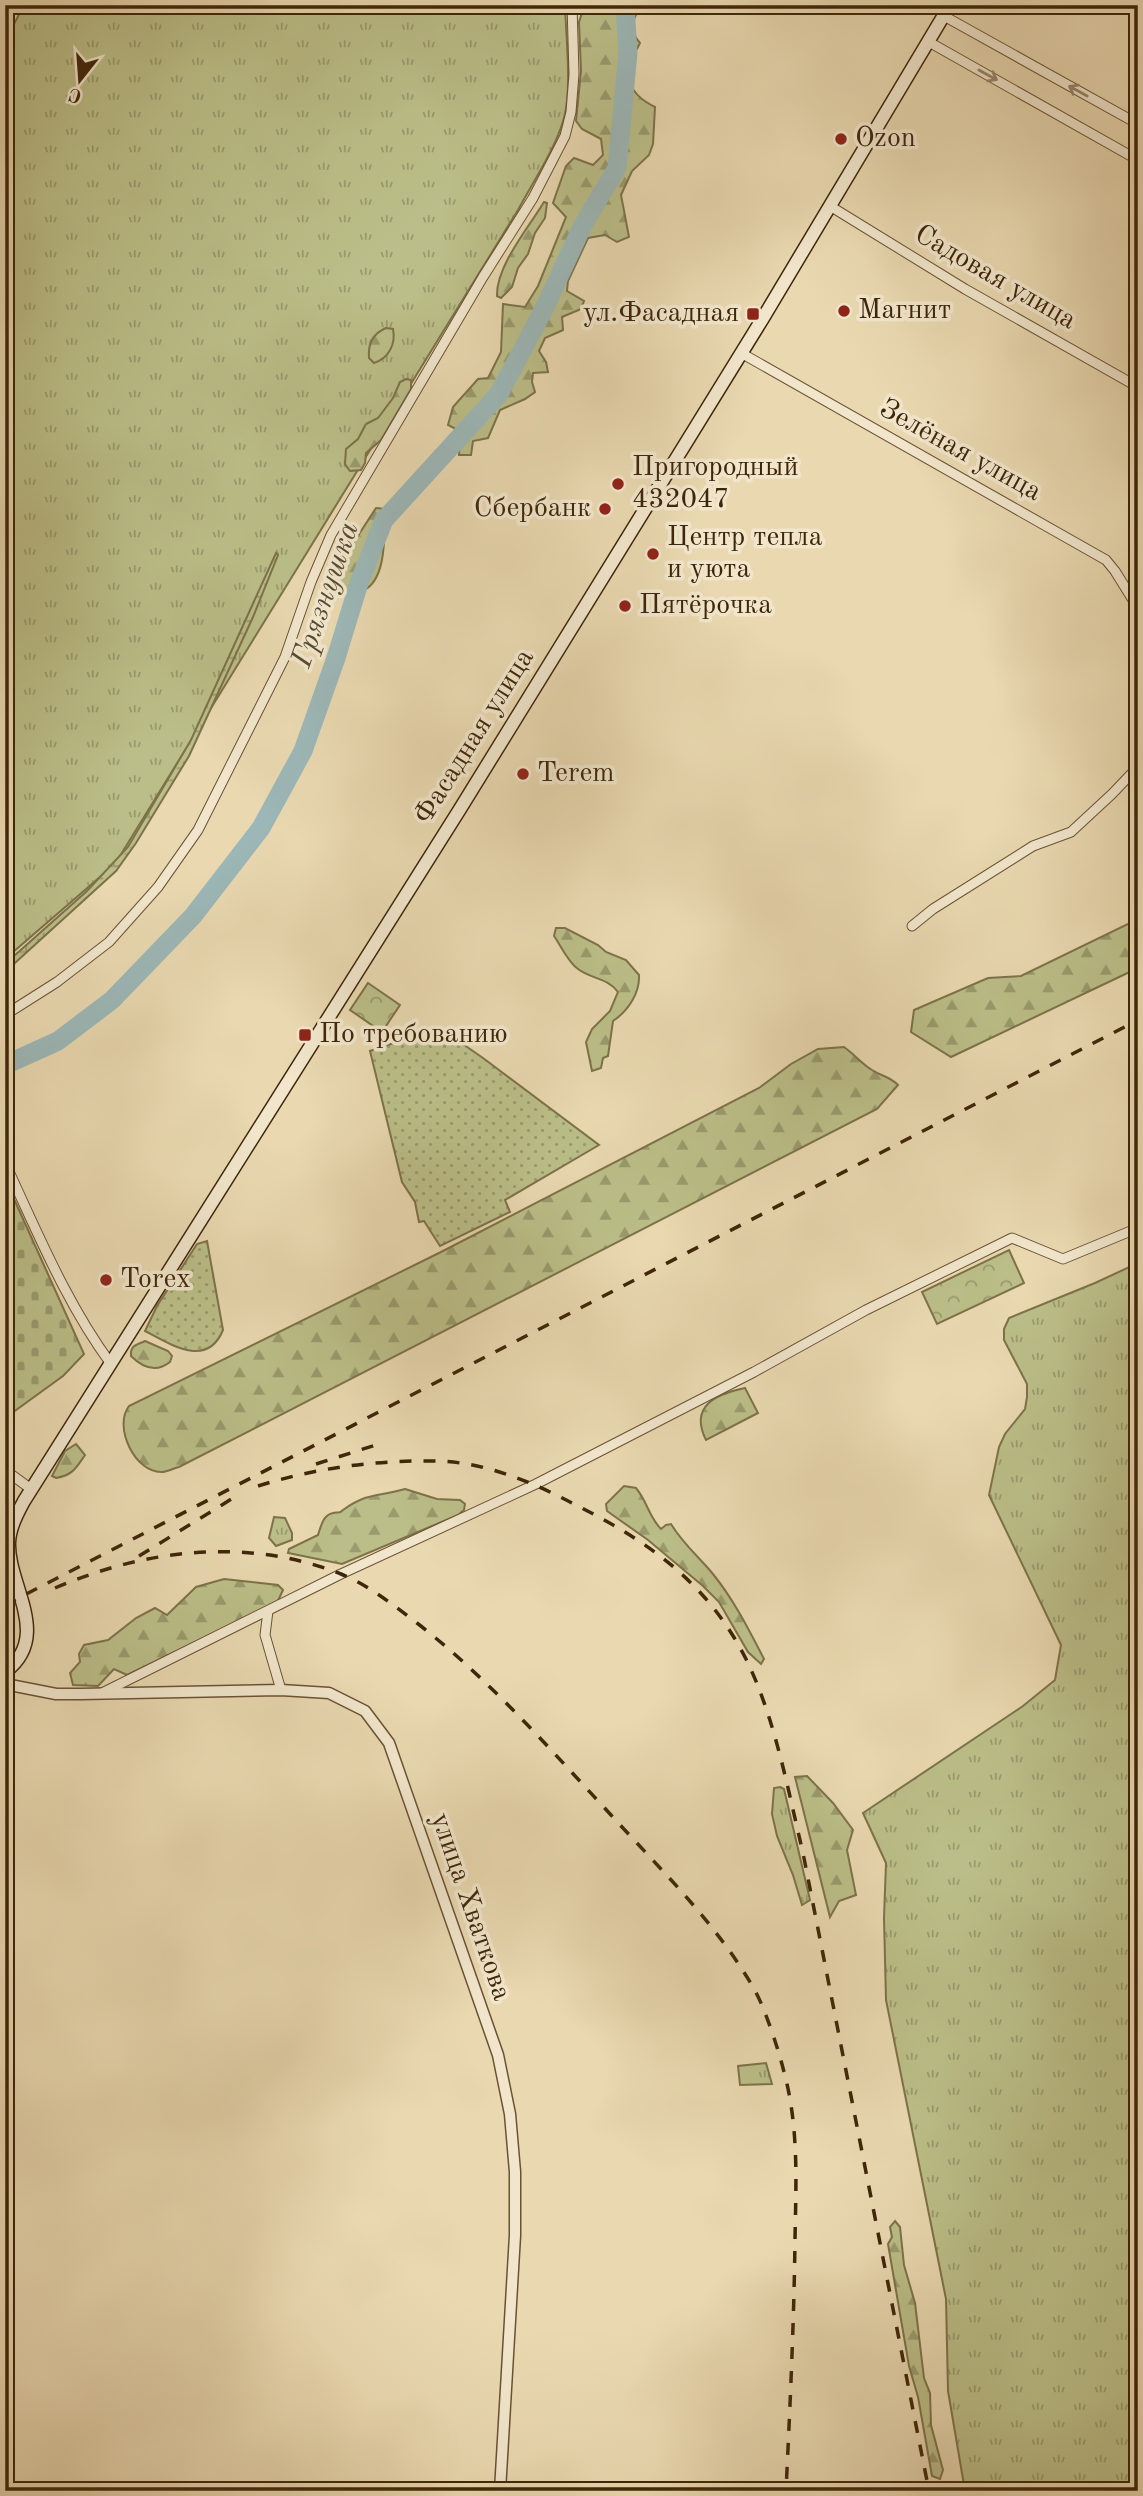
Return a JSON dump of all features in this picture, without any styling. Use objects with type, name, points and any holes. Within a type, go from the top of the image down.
[{"type":"main road","name":"Фасадная улица","points":[[5,1672],[18,1659],[26,1634],[24,1603],[11,1563],[9,1541],[14,1521],[32,1489],[460,809],[741,354],[947,11]]},
{"type":"street","points":[[5,1015],[57,982],[109,942],[158,887],[198,830],[285,657],[311,582],[331,535],[483,277],[533,198],[565,136],[571,111],[574,74],[572,5]]},
{"type":"street","points":[[947,11],[1138,124]]},
{"type":"street","points":[[929,42],[1138,160]]},
{"type":"street","name":"Садовая улица","points":[[830,206],[965,289],[1138,387]]},
{"type":"street","name":"Зелёная улица","points":[[741,354],[1106,560],[1138,608]]},
{"type":"street","points":[[912,926],[933,909],[1033,846],[1071,832],[1133,772],[1138,760]]},
{"type":"street","points":[[5,1163],[49,1257],[95,1342],[111,1364]]},
{"type":"street","points":[[101,1694],[268,1611],[536,1484],[754,1372],[866,1310],[1012,1238],[1063,1259],[1138,1228]]},
{"type":"street","points":[[5,1470],[32,1489]]},
{"type":"street","points":[[268,1611],[265,1635],[281,1690]]},
{"type":"street","name":"улица Хваткова","points":[[5,1684],[56,1693],[281,1690],[329,1693],[365,1711],[389,1743],[498,2056],[510,2114],[515,2172],[513,2297],[500,2491]]},
{"type":"green space","points":[[24,5],[565,5],[568,78],[566,106],[560,129],[550,153],[518,210],[115,864],[5,959],[5,41]]},
{"type":"green space","points":[[594,5],[617,10],[618,5],[630,5],[630,10],[636,15],[633,30],[640,43],[637,49],[630,52],[629,78],[634,91],[655,107],[653,144],[649,155],[632,171],[621,195],[629,237],[617,242],[605,235],[588,238],[568,281],[567,291],[584,301],[581,309],[562,317],[563,330],[545,338],[539,351],[546,362],[548,372],[533,373],[535,392],[500,410],[488,438],[473,441],[471,455],[459,455],[460,431],[448,425],[453,407],[478,379],[488,378],[501,352],[503,304],[525,307],[538,286],[566,217],[553,203],[566,166],[574,158],[593,165],[603,155],[601,139],[582,129],[576,121],[581,71],[579,22],[584,7]]},
{"type":"green space","points":[[544,202],[547,203],[545,218],[535,233],[528,254],[518,268],[512,287],[501,298],[497,296],[498,284],[507,260]]},
{"type":"green space","points":[[386,328],[393,329],[392,345],[384,358],[374,363],[369,358],[370,344],[377,333]]},
{"type":"green space","points":[[411,380],[411,389],[381,440],[366,453],[361,470],[350,471],[345,464],[346,449],[358,439],[366,424],[378,418],[393,398],[400,382]]},
{"type":"green space","points":[[376,508],[385,509],[383,554],[376,577],[370,586],[362,591],[330,589],[327,585],[344,563],[350,548]]},
{"type":"green space","points":[[276,553],[278,555],[253,617],[189,756],[136,843],[116,871],[5,972],[5,964],[87,891],[128,847],[191,740]]},
{"type":"green space","points":[[1138,919],[1138,968],[951,1057],[911,1032],[914,1010],[988,978],[1021,976]]},
{"type":"green space","points":[[556,928],[565,928],[606,952],[626,960],[639,975],[632,1001],[613,1021],[608,1056],[603,1058],[601,1068],[592,1071],[586,1042],[592,1029],[610,1011],[618,992],[609,984],[574,966],[554,936]]},
{"type":"green space","points":[[368,983],[400,1005],[382,1032],[350,1010]]},
{"type":"green space","points":[[435,1029],[444,1031],[483,1058],[599,1145],[505,1200],[510,1212],[440,1246],[424,1221],[419,1222],[415,1202],[402,1182],[370,1051]]},
{"type":"green space","points":[[844,1047],[869,1068],[898,1085],[877,1109],[179,1467],[164,1472],[152,1470],[135,1457],[129,1447],[124,1425],[129,1406],[441,1252],[759,1088],[791,1064],[818,1049]]},
{"type":"green space","points":[[5,1179],[84,1354],[63,1376],[5,1418]]},
{"type":"green space","points":[[207,1241],[223,1330],[216,1342],[208,1348],[187,1350],[145,1331],[157,1306],[197,1244]]},
{"type":"green space","points":[[1009,1250],[1024,1283],[937,1324],[922,1292]]},
{"type":"green space","points":[[1138,1263],[1138,2491],[965,2491],[948,2391],[946,2299],[886,2000],[886,1863],[863,1813],[1023,1706],[1055,1680],[1061,1645],[989,1495],[999,1447],[1005,1434],[1025,1409],[1027,1397],[1027,1384],[1004,1340],[1004,1329],[1009,1318]]},
{"type":"green space","points":[[145,1341],[168,1351],[172,1356],[170,1362],[150,1368],[131,1356],[135,1346]]},
{"type":"green space","points":[[745,1388],[758,1413],[706,1440],[701,1418],[703,1410],[715,1398]]},
{"type":"green space","points":[[76,1444],[85,1455],[79,1464],[66,1475],[56,1478],[52,1476],[65,1451]]},
{"type":"green space","points":[[624,1486],[636,1488],[661,1529],[671,1524],[721,1584],[764,1659],[761,1664],[748,1652],[719,1602],[703,1586],[648,1540],[607,1511],[606,1504]]},
{"type":"green space","points":[[405,1489],[437,1499],[460,1500],[465,1504],[464,1510],[458,1515],[342,1564],[288,1553],[289,1549],[318,1535],[323,1521],[330,1514],[340,1512],[366,1498]]},
{"type":"green space","points":[[274,1517],[285,1518],[292,1533],[292,1540],[276,1546],[269,1538]]},
{"type":"green space","points":[[224,1579],[278,1585],[283,1590],[277,1603],[127,1675],[114,1669],[98,1686],[73,1685],[70,1673],[80,1662],[79,1654],[84,1645],[108,1640],[136,1618],[155,1608],[167,1615],[196,1587]]},
{"type":"green space","points":[[807,1776],[833,1803],[853,1830],[847,1850],[856,1895],[839,1901],[830,1917],[795,1777]]},
{"type":"green space","points":[[774,1788],[784,1789],[810,1900],[802,1905],[777,1836],[772,1814]]},
{"type":"green space","points":[[766,2063],[772,2084],[740,2085],[738,2066]]},
{"type":"green space","points":[[895,2221],[900,2227],[904,2265],[915,2303],[924,2378],[930,2393],[931,2425],[943,2470],[940,2479],[932,2476],[918,2397],[909,2366],[888,2244],[892,2237],[890,2227]]},
{"type":"waterway","name":"Грязнушка","points":[[5,1065],[58,1041],[112,1000],[193,916],[261,828],[303,751],[359,583],[384,520],[499,394],[544,309],[583,225],[617,168],[628,53],[625,5]]},
{"type":"railway","points":[[5,1605],[1138,1020]]},
{"type":"railway","points":[[316,1464],[382,1443]]},
{"type":"railway","points":[[258,1486],[346,1466],[391,1462],[454,1462],[506,1474],[540,1487],[600,1517],[650,1549],[694,1586],[730,1632],[746,1659],[765,1705],[792,1804],[929,2491]]},
{"type":"railway","points":[[139,1556],[238,1495]]},
{"type":"railway","points":[[55,1588],[125,1564],[197,1553],[234,1552],[306,1562],[362,1584],[417,1623],[494,1691],[705,1919],[738,1963],[762,2005],[782,2063],[792,2113],[796,2197],[786,2491]]},
{"type":"place","name":"Ozon","points":[[841,139]]},
{"type":"place","name":"Магнит","points":[[844,311]]},
{"type":"place","name":"ул.Фасадная","points":[[753,314]]},
{"type":"place","name":"Пригородный 432047","points":[[618,484]]},
{"type":"place","name":"Сбербанк","points":[[605,509]]},
{"type":"place","name":"Центр тепла и уюта","points":[[653,554]]},
{"type":"place","name":"Пятёрочка","points":[[625,606]]},
{"type":"place","name":"Terem","points":[[523,774]]},
{"type":"place","name":"По требованию","points":[[305,1035]]},
{"type":"place","name":"Torex","points":[[106,1280]]}]
